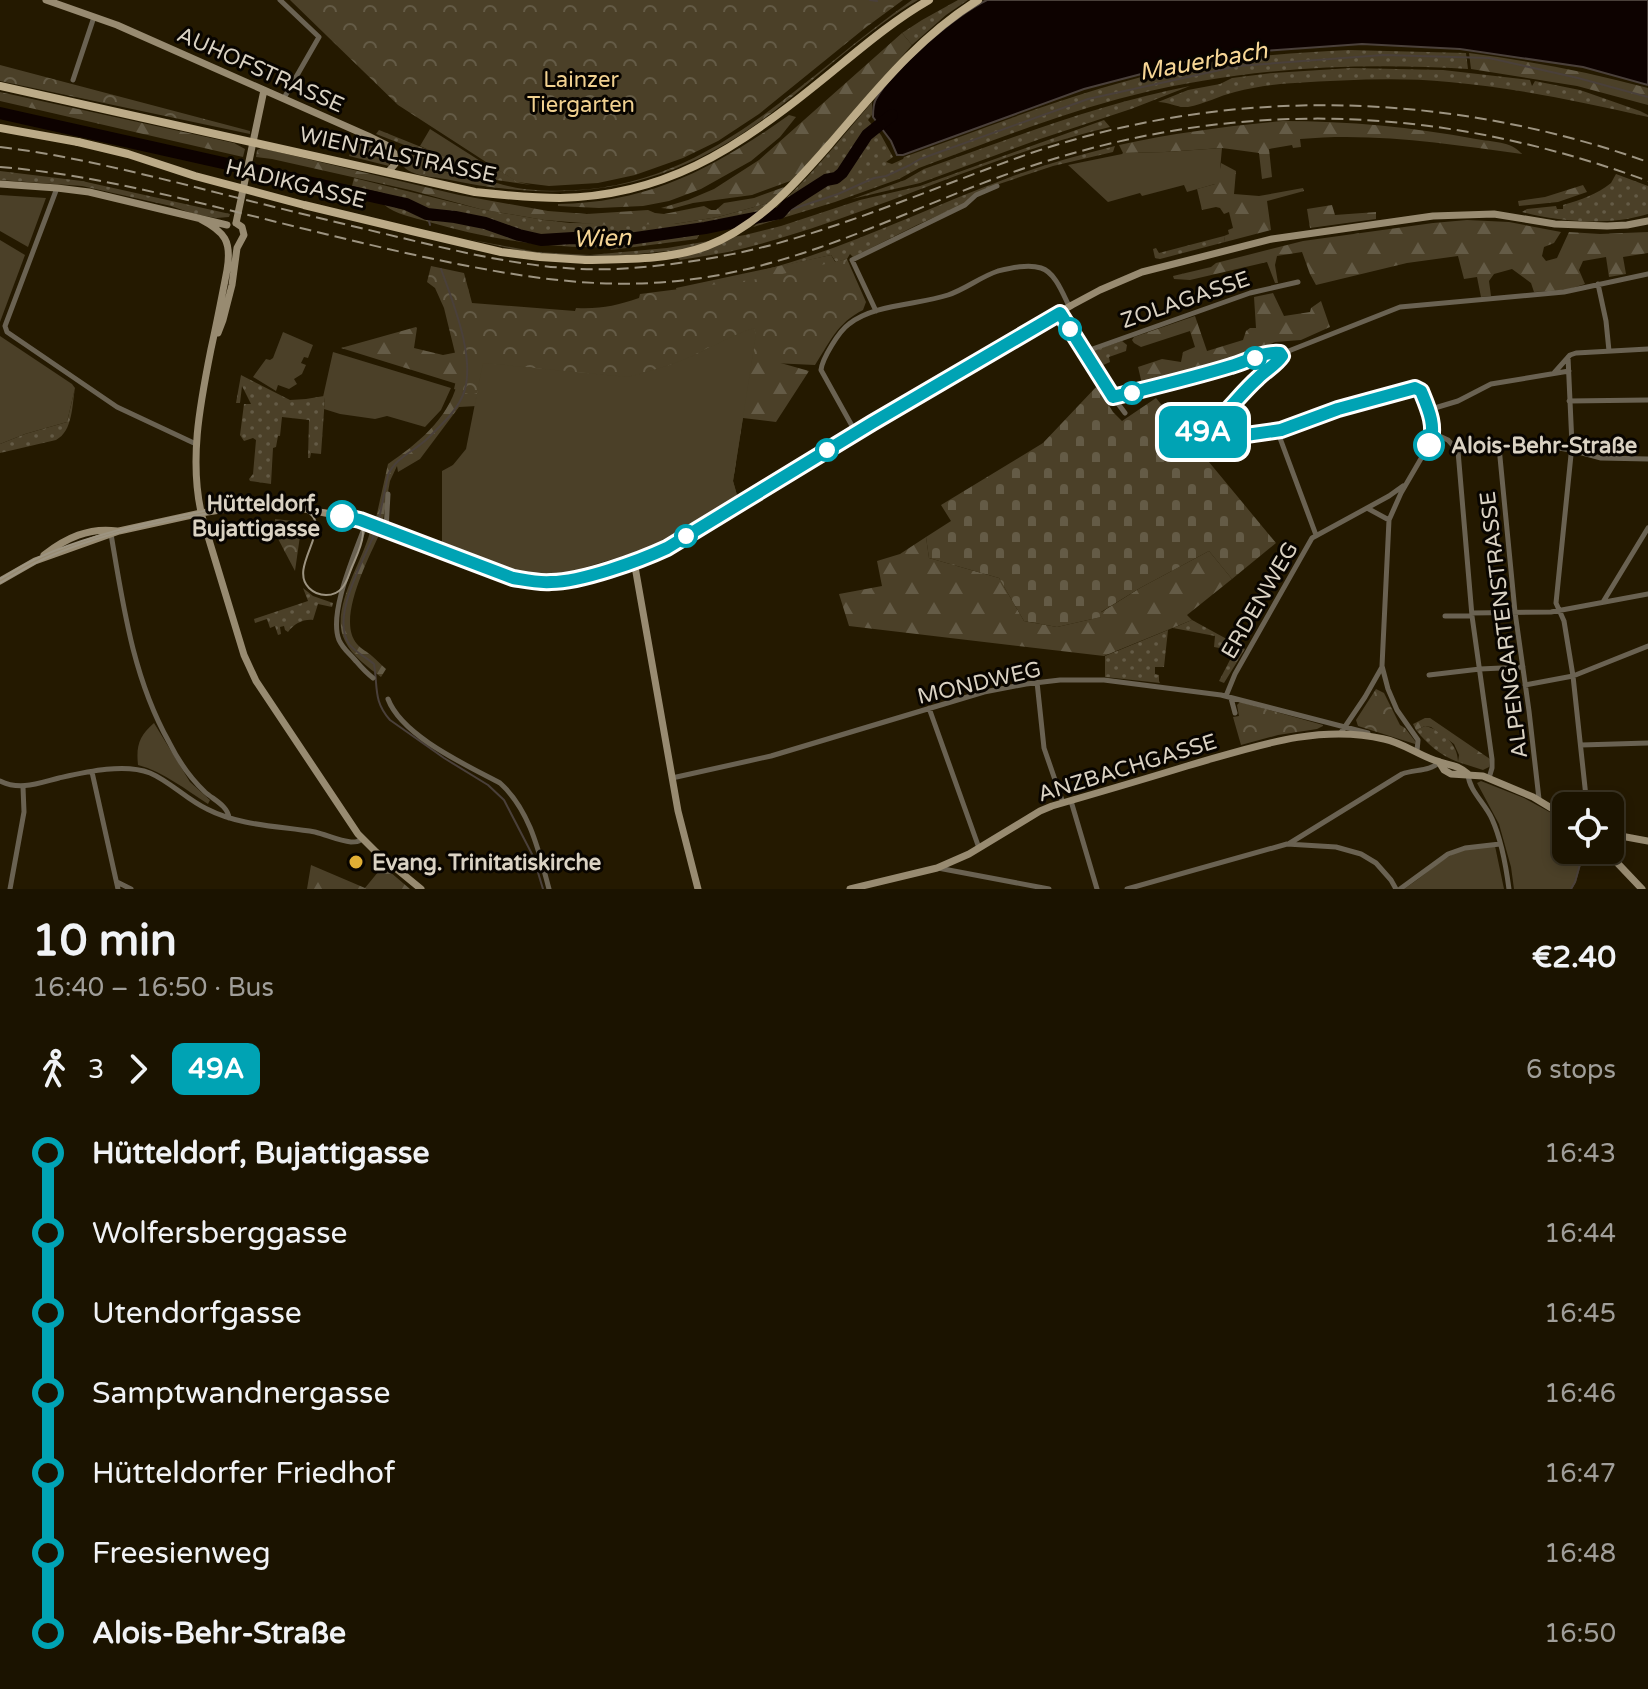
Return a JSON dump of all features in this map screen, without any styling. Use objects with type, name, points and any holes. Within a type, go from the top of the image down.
[{"type":"main road","name":"AUHOFSTRASSE","points":[[46,0],[117,25],[368,136],[394,153],[395,164],[389,171]]},
{"type":"main road","name":"WIENTALSTRASSE","points":[[0,86],[253,145],[389,171],[475,192],[582,197],[643,186],[691,169],[738,144],[889,26],[929,0]]},
{"type":"main road","name":"HADIKGASSE","points":[[0,128],[128,154],[195,176],[304,205],[501,252],[586,260],[681,253],[728,236],[771,206],[926,38],[978,0]]},
{"type":"main road","points":[[264,90],[244,184],[225,238],[229,249],[227,270],[200,400],[197,444],[201,513],[250,670],[362,839],[421,889]]},
{"type":"main road","points":[[0,184],[89,192],[242,227],[243,239],[237,248],[223,320],[210,354]]},
{"type":"main road","points":[[0,581],[35,561],[115,532],[201,513],[246,506],[284,505],[350,517],[513,578],[532,582],[567,581],[634,561],[678,541],[1070,307],[1116,283],[1162,266],[1272,239],[1433,216],[1477,213],[1565,225],[1607,226],[1648,221]]},
{"type":"main road","points":[[200,219],[225,238],[236,244],[240,242]]},
{"type":"main road","points":[[634,561],[672,778],[698,889]]},
{"type":"main road","name":"ANZBACHGASSE","points":[[850,889],[937,868],[965,857],[1040,811],[1067,802],[1275,741],[1342,730],[1381,738],[1417,751],[1439,762],[1457,766],[1468,774],[1489,778],[1552,808]]},
{"type":"main road","points":[[1624,837],[1648,841]]},
{"type":"main road","points":[[1618,864],[1642,889]]},
{"type":"street","points":[[280,0],[319,37],[284,98]]},
{"type":"street","points":[[73,80],[94,17]]},
{"type":"street","points":[[876,311],[852,260],[997,186]]},
{"type":"street","points":[[57,188],[5,326],[9,335],[102,398],[197,444]]},
{"type":"street","points":[[856,433],[821,366],[846,325],[876,311],[948,295],[992,274],[1022,267],[1048,271],[1070,307]]},
{"type":"street","points":[[1113,397],[1163,386],[1270,353],[1281,354],[1405,306],[1564,292],[1648,274]]},
{"type":"street","name":"ZOLAGASSE","points":[[1084,352],[1250,293],[1298,282]]},
{"type":"street","points":[[1598,284],[1609,351]]},
{"type":"street","points":[[1060,313],[1125,413]]},
{"type":"street","points":[[1554,373],[1568,357],[1576,353],[1648,349]]},
{"type":"street","points":[[1281,354],[1280,361],[1259,377],[1203,433],[1201,438],[1204,444],[1277,430],[1413,388],[1421,390],[1428,410],[1433,433],[1389,520],[1382,666],[1397,710],[1418,740],[1417,751]]},
{"type":"street","points":[[1568,357],[1571,450],[1556,603],[1564,621],[1573,676],[1586,792]]},
{"type":"street","points":[[1428,410],[1458,401],[1491,384],[1569,371]]},
{"type":"street","points":[[1569,401],[1648,400]]},
{"type":"street","name":"ERDENWEG","points":[[1228,696],[1235,674],[1316,535],[1277,430]]},
{"type":"street","points":[[1433,433],[1448,440],[1458,451],[1472,614],[1492,759],[1489,778]]},
{"type":"street","points":[[1458,451],[1534,444],[1601,458],[1648,459]]},
{"type":"street","name":"ALPENGARTENSTRASSE","points":[[1499,447],[1515,612],[1539,799]]},
{"type":"street","points":[[1316,535],[1389,496],[1407,482]]},
{"type":"street","points":[[373,678],[345,649],[336,627],[341,593],[376,527],[388,494]]},
{"type":"street","points":[[1367,508],[1389,520]]},
{"type":"street","points":[[1603,602],[1648,528]]},
{"type":"street","points":[[115,532],[131,641],[157,718],[188,772],[227,810],[229,818]]},
{"type":"street","points":[[1445,616],[1558,610],[1648,594]]},
{"type":"street","points":[[1525,685],[1573,676],[1648,646]]},
{"type":"street","points":[[1342,730],[1382,666]]},
{"type":"street","points":[[1429,675],[1523,667]]},
{"type":"street","name":"MONDWEG","points":[[672,778],[771,756],[984,692],[1037,682],[1104,680],[1228,696],[1342,730]]},
{"type":"street","points":[[1037,682],[1044,748],[1067,802],[1097,889]]},
{"type":"street","points":[[1228,696],[1235,713]]},
{"type":"street","points":[[388,699],[398,717],[412,730],[507,790],[531,829],[549,889]]},
{"type":"street","points":[[929,708],[979,848]]},
{"type":"street","points":[[1581,745],[1648,743]]},
{"type":"street","points":[[1127,889],[1287,844],[1402,774],[1433,767],[1439,762]]},
{"type":"street","points":[[0,781],[23,787],[92,772],[124,769],[147,772],[199,805],[229,818],[353,842],[362,839]]},
{"type":"street","points":[[92,772],[117,885],[131,889]]},
{"type":"street","points":[[1468,774],[1471,787],[1491,815],[1509,889]]},
{"type":"street","points":[[10,889],[24,812],[23,787]]},
{"type":"street","points":[[339,838],[355,830]]},
{"type":"street","points":[[1287,844],[1336,847],[1361,854],[1376,863],[1398,889],[1448,854],[1465,848],[1500,844]]},
{"type":"street","points":[[937,868],[1049,889]]},
{"type":"green space","name":"Lainzer Tiergarten","points":[[290,0],[903,0],[759,114],[718,141],[683,158],[635,175],[598,183],[549,186],[517,182],[398,105]]},
{"type":"green space","points":[[912,0],[918,0],[865,36],[783,104],[704,156],[664,173],[623,184],[593,188],[639,179],[689,160],[735,134],[866,34]]},
{"type":"green space","points":[[958,0],[968,0],[912,45],[902,33],[922,20]]},
{"type":"green space","points":[[902,33],[912,45],[793,180],[752,195],[671,209],[661,208],[714,189],[759,160]]},
{"type":"green space","points":[[1349,50],[1466,53],[1468,69],[1384,66],[1300,69],[1217,79],[1134,95],[1053,119],[919,168],[899,179],[753,227],[801,183],[872,102],[872,115],[868,120],[893,157],[886,162],[892,164],[1042,107],[1148,75],[1225,60]]},
{"type":"green space","points":[[1469,53],[1559,68],[1648,88],[1648,105],[1577,86],[1471,69]]},
{"type":"green space","points":[[0,65],[250,131],[250,134],[0,81]]},
{"type":"green space","points":[[1351,68],[1443,70],[1530,80],[1532,86],[1535,81],[1580,90],[1640,111],[1648,117],[1524,92],[1430,80],[1353,80],[1272,85],[1235,92],[1188,107],[1158,102],[1232,78]]},
{"type":"green space","points":[[1190,86],[920,183],[852,199],[905,180],[924,169],[1056,123],[1122,102]]},
{"type":"green space","points":[[0,92],[234,143],[245,149],[243,157],[0,101]]},
{"type":"green space","points":[[789,115],[796,117],[780,137],[751,161],[701,189],[669,201],[643,206],[558,206],[623,197],[681,179],[735,151]]},
{"type":"green space","points":[[1104,120],[1110,127],[1013,155],[825,224],[722,253],[680,260],[667,251],[614,256],[560,256],[525,251],[467,239],[537,252],[590,255],[667,248],[745,235],[860,200],[920,186]]},
{"type":"green space","points":[[1283,121],[1428,131],[1501,143],[1522,154],[1384,138],[1300,139],[1301,147],[1293,148],[1292,145],[1269,149],[1272,177],[1262,179],[1259,153],[1222,148],[1123,153],[1119,145],[1201,130]]},
{"type":"green space","points":[[430,129],[496,171],[493,176],[420,146]]},
{"type":"green space","points":[[379,130],[493,176],[497,169],[518,182],[531,185],[482,175],[376,134]]},
{"type":"green space","points":[[358,136],[383,151],[389,166],[349,156]]},
{"type":"green space","points":[[400,146],[454,169],[524,189],[582,190],[538,191],[493,187],[420,175],[406,169],[401,163]]},
{"type":"green space","points":[[1115,146],[1113,152],[1053,166],[984,189],[964,204],[853,257],[850,254],[847,259],[836,262],[831,255],[747,274],[847,243],[1021,173]]},
{"type":"green space","points":[[261,148],[459,195],[548,211],[587,214],[648,210],[664,214],[704,206],[716,210],[724,203],[754,198],[787,186],[769,203],[718,217],[674,224],[608,225],[544,220],[480,209],[410,190],[256,157],[257,150]]},
{"type":"green space","points":[[1222,148],[1220,170],[1215,170],[1215,184],[1187,192],[1184,185],[1108,202],[1068,165],[1123,153]]},
{"type":"green space","points":[[1221,163],[1236,171],[1234,194],[1259,196],[1303,188],[1304,191],[1267,201],[1271,230],[1225,242],[1224,236],[1233,228],[1229,212],[1224,214],[1216,207],[1202,210],[1197,189],[1215,184],[1215,170],[1220,169]]},
{"type":"green space","points":[[0,171],[82,181],[230,214],[229,217],[216,218],[194,214],[82,186],[0,180]]},
{"type":"green space","points":[[1616,174],[1648,186],[1648,214],[1617,220],[1585,221],[1522,212],[1556,206],[1563,209],[1563,205],[1606,187]]},
{"type":"green space","points":[[354,178],[480,209],[570,223],[674,224],[718,217],[769,203],[751,218],[628,236],[559,234],[540,238],[484,218],[435,212],[407,198],[391,197],[352,186]]},
{"type":"green space","points":[[1583,185],[1587,192],[1558,202],[1519,206],[1518,201],[1545,197]]},
{"type":"green space","points":[[0,195],[46,198],[28,247],[0,231]]},
{"type":"green space","points":[[383,204],[410,209],[417,215],[429,216],[432,221],[454,221],[511,233],[513,238],[537,243],[623,243],[700,233],[697,239],[611,250],[609,247],[541,244],[451,228],[399,213]]},
{"type":"green space","points":[[1332,205],[1335,215],[1376,212],[1376,219],[1310,228],[1307,209]]},
{"type":"green space","points":[[1467,220],[1509,222],[1561,232],[1554,243],[1544,247],[1542,256],[1546,261],[1557,258],[1569,232],[1648,232],[1648,253],[1623,257],[1626,274],[1609,277],[1606,257],[1583,261],[1579,270],[1585,284],[1566,290],[1534,292],[1531,283],[1512,269],[1494,274],[1489,281],[1491,296],[1481,297],[1477,277],[1464,279],[1458,256],[1407,263],[1316,285],[1302,252],[1277,256],[1278,283],[1275,283],[1267,262],[1190,280],[1174,279],[1173,276],[1303,241]]},
{"type":"green space","points":[[1224,236],[1225,242],[1155,258],[1153,249],[1156,248],[1159,253]]},
{"type":"green space","points":[[0,240],[25,255],[0,322]]},
{"type":"green space","points":[[831,255],[845,278],[759,357],[809,371],[776,422],[743,418],[733,481],[737,495],[666,540],[504,569],[442,544],[446,472],[470,449],[477,406],[459,407],[420,459],[398,472],[397,466],[390,481],[383,520],[376,518],[388,464],[420,440],[439,420],[457,384],[341,348],[416,327],[414,348],[443,355],[458,352],[468,288],[476,328],[683,318],[676,288]]},
{"type":"green space","points":[[847,259],[866,302],[863,310],[835,334],[815,365],[752,362],[754,329],[674,363],[628,377],[483,363],[477,393],[471,395],[454,389],[457,361],[444,308],[435,288],[427,282],[431,266],[464,273],[472,303],[575,311],[576,308],[623,303],[639,298],[640,294],[765,278]]},
{"type":"green space","points":[[1273,293],[1284,316],[1310,312],[1321,301],[1330,327],[1301,340],[1275,342],[1171,381],[1142,384],[1138,367],[1162,359],[1181,362],[1183,352],[1195,347],[1190,331],[1141,347],[1134,343],[1134,337],[1195,316],[1207,351],[1243,340],[1246,331],[1256,328],[1254,297]]},
{"type":"green space","points":[[754,328],[756,334],[733,481],[737,495],[728,502],[666,540],[553,577],[511,572],[442,544],[442,471],[453,465],[466,449],[483,363],[628,377],[683,360]]},
{"type":"green space","points":[[283,332],[313,345],[308,358],[304,357],[301,363],[306,365],[302,374],[294,379],[297,384],[289,389],[278,385],[276,391],[253,377],[266,359],[273,358]]},
{"type":"green space","points":[[0,336],[72,384],[75,388],[67,422],[0,444]]},
{"type":"green space","points":[[1122,341],[1127,345],[1126,351],[1109,357],[1110,362],[1099,367],[1092,351]]},
{"type":"green space","points":[[333,352],[451,388],[441,410],[425,427],[387,416],[375,419],[340,414],[324,409],[323,397]]},
{"type":"green space","points":[[241,375],[290,400],[325,397],[321,454],[311,453],[308,458],[309,420],[282,417],[280,436],[273,448],[271,484],[249,479],[253,474],[256,440],[244,441],[240,435],[244,404],[251,404],[242,386],[240,403],[236,403]]},
{"type":"green space","points":[[1097,386],[1122,421],[1156,398],[1276,543],[1232,579],[1209,551],[1140,588],[1101,612],[1101,617],[1057,627],[1024,621],[999,578],[929,558],[926,537],[951,521],[941,505],[1043,443]]},
{"type":"green space","points":[[75,388],[71,417],[62,436],[0,453],[0,444],[67,422]]},
{"type":"green space","points":[[275,519],[302,522],[295,571],[275,533]]},
{"type":"green space","points":[[370,532],[379,535],[356,590],[350,620],[351,633],[357,644],[386,669],[381,677],[352,652],[341,629],[348,586]]},
{"type":"green space","points":[[926,537],[929,558],[999,578],[1024,621],[1057,627],[1101,617],[1100,613],[1140,588],[1209,551],[1232,579],[1187,615],[1192,620],[1104,656],[849,626],[839,594],[882,586],[877,561],[900,554]]},
{"type":"green space","points":[[303,588],[313,596],[333,603],[332,607],[318,604],[313,620],[299,623],[288,632],[284,626],[280,627],[281,634],[278,635],[275,626],[270,628],[267,619],[255,623],[254,619],[308,601]]},
{"type":"green space","points":[[1192,620],[1245,649],[1224,683],[1219,681],[1232,656],[1225,649],[1214,647],[1215,636],[1173,628]]},
{"type":"green space","points":[[1168,630],[1164,667],[1155,667],[1160,683],[1105,677],[1105,656]]},
{"type":"green space","points":[[1376,689],[1384,693],[1400,725],[1415,744],[1358,726],[1356,720]]},
{"type":"green space","points":[[1240,702],[1323,726],[1241,745],[1233,717],[1239,716],[1237,705]]},
{"type":"green space","points":[[1430,718],[1490,759],[1489,767],[1483,770],[1458,762],[1459,755],[1454,744],[1431,727],[1416,730],[1413,724]]},
{"type":"green space","points":[[154,723],[190,782],[210,800],[208,804],[166,777],[138,765],[140,742]]},
{"type":"green space","points":[[1425,726],[1448,739],[1455,749],[1458,762],[1435,749],[1416,730]]},
{"type":"green space","points":[[1481,781],[1524,798],[1552,813],[1552,864],[1581,864],[1572,889],[1514,889],[1499,824],[1477,783]]},
{"type":"green space","points":[[1495,846],[1504,889],[1404,889],[1457,852]]},
{"type":"green space","points":[[311,865],[365,888],[383,866],[410,889],[307,889]]},
{"type":"shaded area","points":[[987,0],[1648,0],[1648,85],[1583,67],[1460,49],[1362,44],[1248,52],[1172,64],[1084,89],[897,155],[891,141],[873,117],[876,99],[896,73],[926,44]]},
{"type":"waterway","points":[[870,0],[877,1]]},
{"type":"waterway","name":"Mauerbach","points":[[780,213],[1088,99],[1238,66],[1383,55],[1489,58],[1648,97]]},
{"type":"waterway","name":"Wien","points":[[0,113],[406,204],[427,214],[485,223],[541,240],[629,239],[780,213],[787,205],[842,173],[867,135],[892,115]]},
{"type":"waterway","points":[[427,214],[430,225]]},
{"type":"waterway","points":[[378,524],[391,469],[448,418],[460,401],[467,381],[462,332],[441,269]]},
{"type":"waterway","points":[[376,530],[346,603],[344,632],[349,644],[374,664],[379,700],[390,720],[488,785],[504,800],[533,856],[543,889]]},
{"type":"waterway","points":[[1571,889],[1580,864]]},
{"type":"tram line","points":[[0,579],[37,558],[89,538],[227,507],[280,505],[338,512],[357,519],[363,531],[347,581],[340,590],[330,595],[313,591],[304,578],[304,567],[316,531],[315,521],[309,513],[295,508],[271,506],[211,513],[103,537],[42,560],[0,583]]},
{"type":"railway","points":[[0,147],[110,167],[478,255],[533,265],[588,269],[676,263],[755,249],[840,224],[1031,153],[1107,131],[1184,116],[1262,107],[1340,105],[1418,110],[1495,121],[1572,138],[1648,162]]},
{"type":"railway","points":[[0,167],[121,185],[480,268],[537,278],[623,284],[697,279],[784,259],[867,230],[991,180],[1074,153],[1157,134],[1238,122],[1320,119],[1401,123],[1482,135],[1565,154],[1648,181]]},
{"type":"bus line","name":"49A","points":[[342,516],[513,578],[532,582],[567,581],[667,548],[1060,313],[1113,397],[1163,386],[1270,353],[1280,353],[1280,361],[1259,377],[1203,433],[1201,440],[1206,445],[1232,437],[1281,430],[1338,409],[1415,388],[1421,391],[1432,423],[1429,445]]},
{"type":"place","name":"Alois-Behr-Straße","points":[[1429,445]]},
{"type":"place","name":"Hütteldorf, Bujattigasse","points":[[342,516]]},
{"type":"place","name":"Evang. Trinitatiskirche","points":[[356,862]]}]
